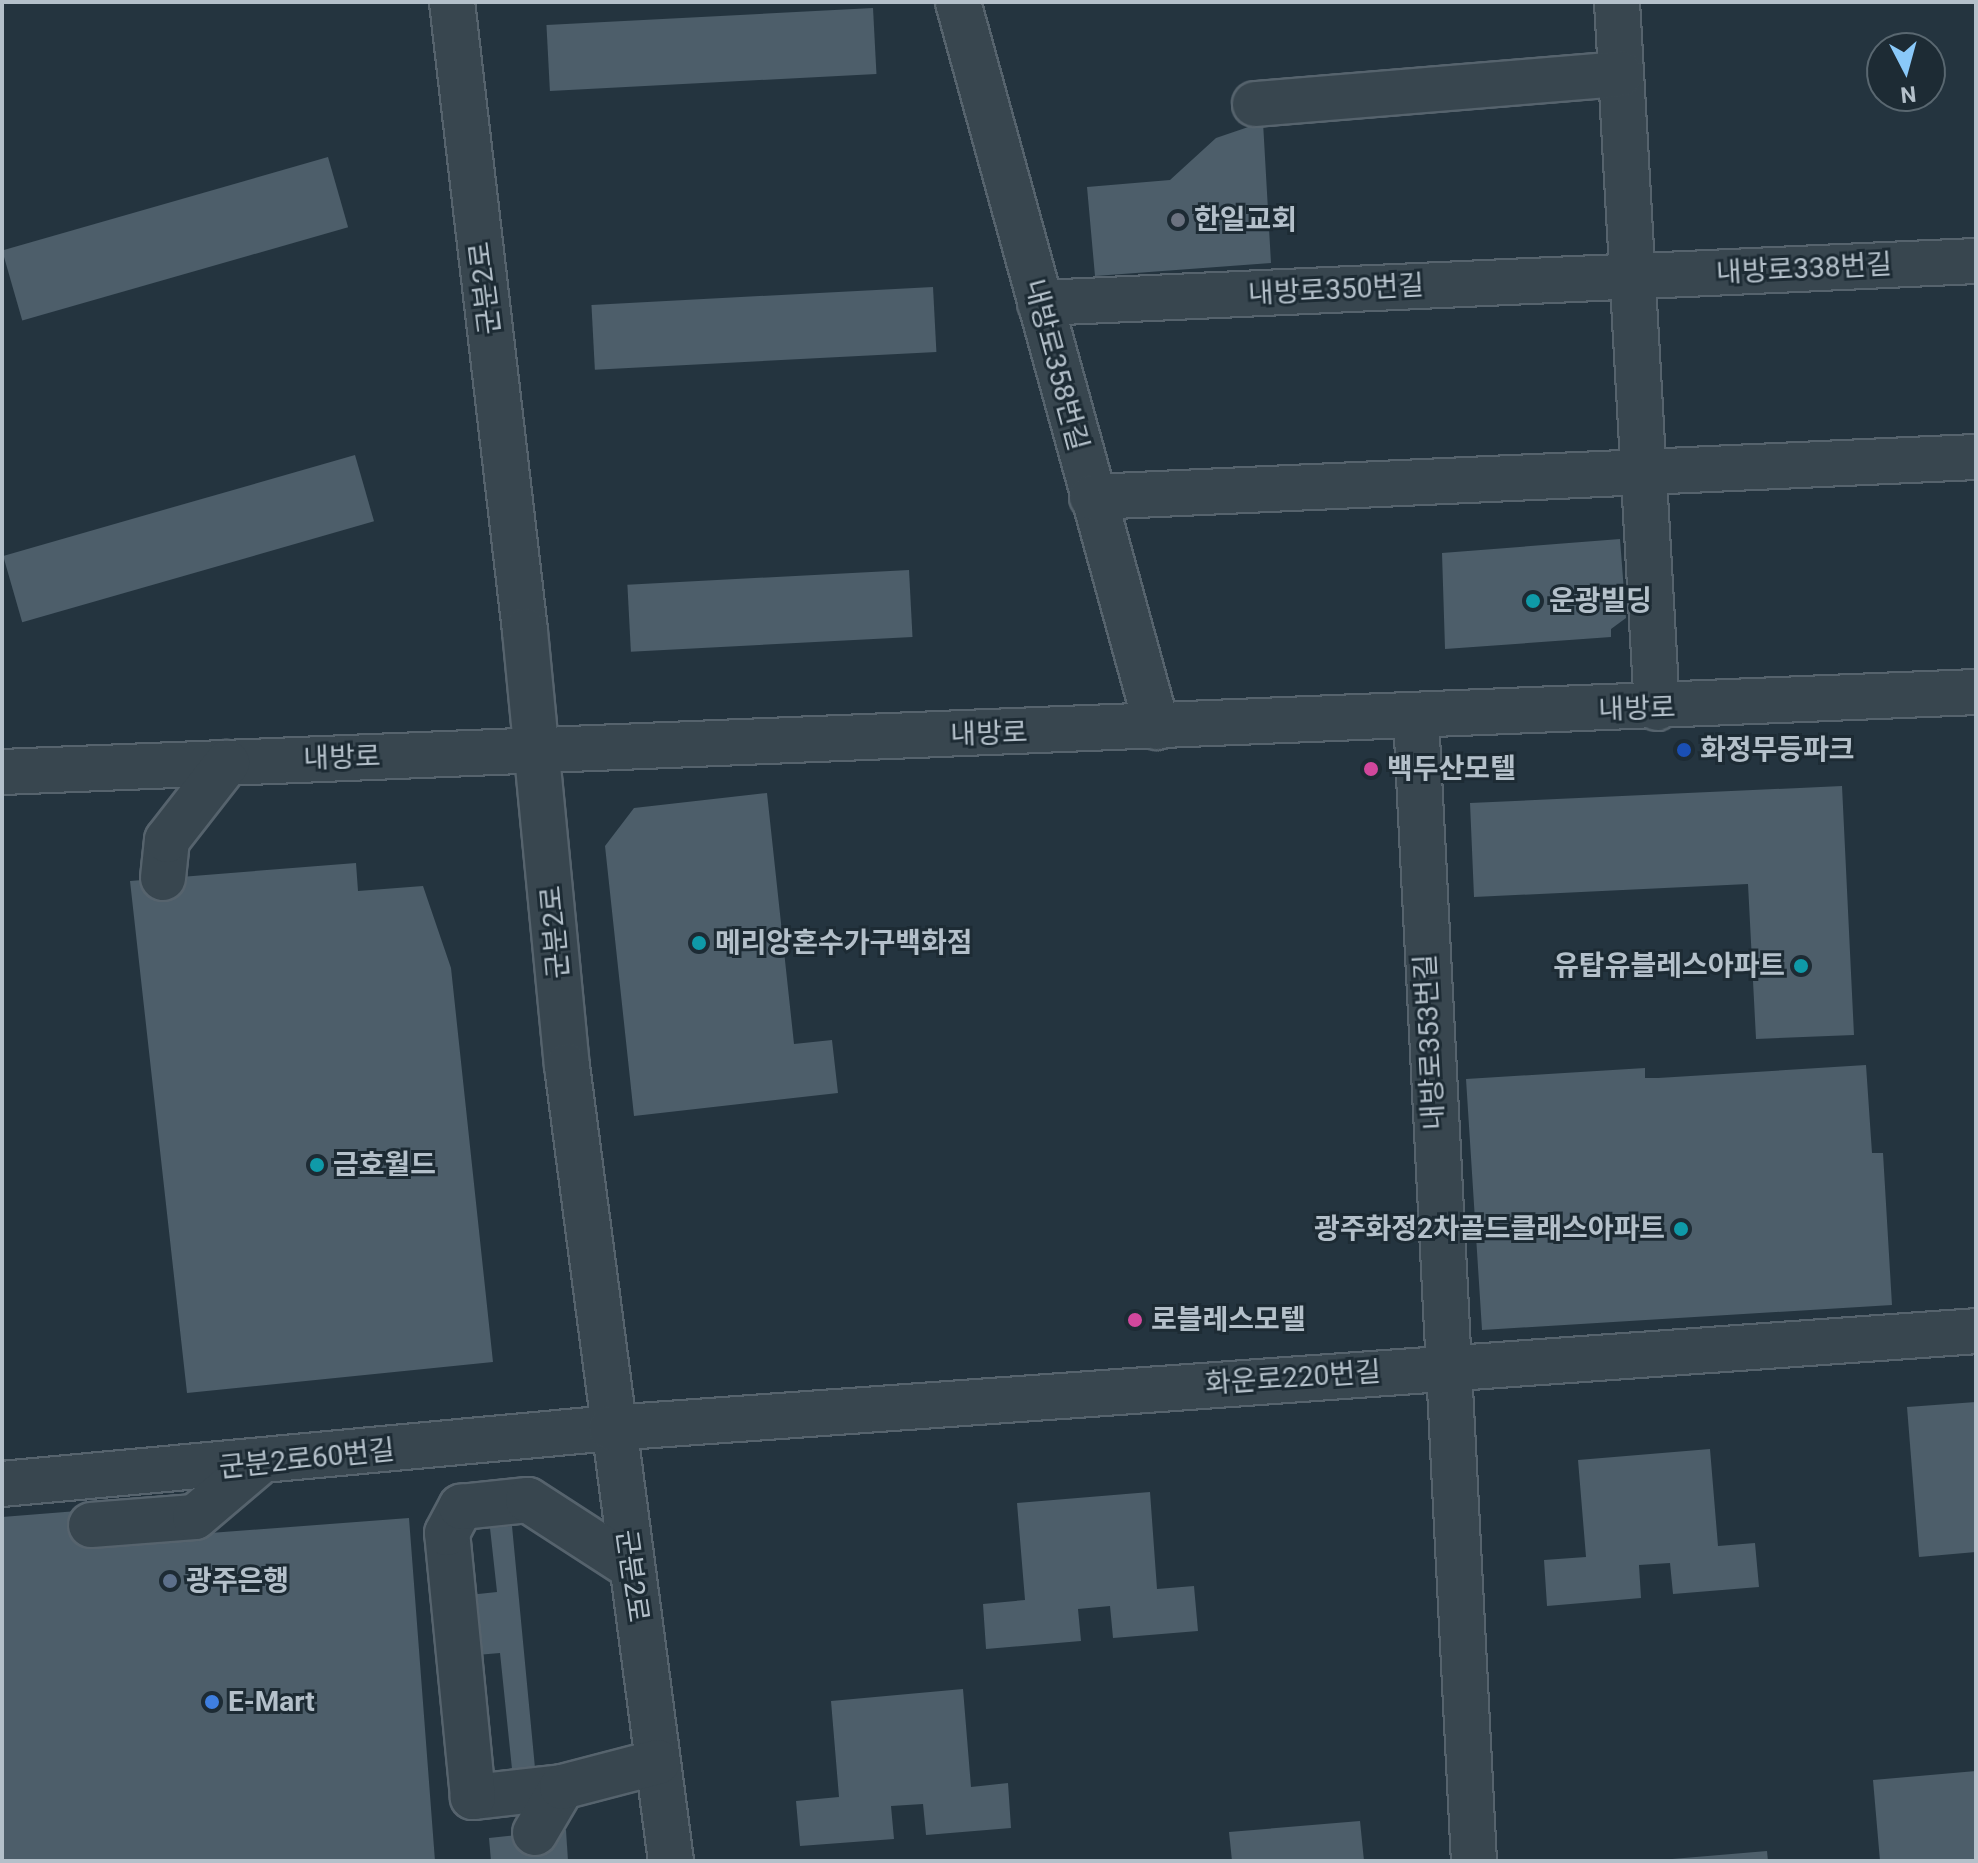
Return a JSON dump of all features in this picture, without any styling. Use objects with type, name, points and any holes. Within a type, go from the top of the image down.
[{"type":"street","name":"군분2로","points":[[452,2],[538,751],[567,1066],[611,1428],[671,1861]]},
{"type":"street","name":"내방로358번길","points":[[958,2],[1157,727]]},
{"type":"street","points":[[1617,2],[1657,708]]},
{"type":"street","points":[[1255,104],[1621,74]]},
{"type":"street","name":"내방로338번길","points":[[1633,277],[1976,261]]},
{"type":"street","name":"내방로350번길","points":[[1040,303],[1633,277]]},
{"type":"street","points":[[1092,497],[1644,475],[1976,457]]},
{"type":"street","name":"내방로","points":[[2,772],[1657,708],[1976,692]]},
{"type":"street","name":"내방로353번길","points":[[1416,717],[1445,1367],[1474,1861]]},
{"type":"street","points":[[163,878],[167,840],[227,763]]},
{"type":"street","name":"화운로220번길","points":[[611,1428],[1976,1331]]},
{"type":"street","name":"군분2로60번길","points":[[2,1484],[256,1465],[611,1428]]},
{"type":"street","points":[[91,1525],[195,1517],[256,1465]]},
{"type":"street","points":[[630,1566],[528,1500],[461,1507],[447,1533],[473,1797],[562,1787],[658,1762]]},
{"type":"street","points":[[535,1833],[562,1787]]},
{"type":"building","points":[[873,8],[876,74],[550,91],[546,25]]},
{"type":"building","points":[[1263,122],[1271,263],[1095,276],[1087,187],[1170,180],[1216,138]]},
{"type":"building","points":[[328,157],[348,227],[22,321],[2,250]]},
{"type":"building","points":[[933,287],[936,352],[595,370],[591,305]]},
{"type":"building","points":[[355,455],[374,521],[22,622],[3,556]]},
{"type":"building","name":"운광빌딩","points":[[1620,539],[1626,618],[1611,629],[1611,637],[1445,649],[1442,553]]},
{"type":"building","points":[[909,570],[913,637],[631,652],[627,585]]},
{"type":"building","name":"유탑유블레스아파트","points":[[1842,786],[1854,1035],[1756,1039],[1748,884],[1474,897],[1470,803]]},
{"type":"building","name":"메리앙혼수가구백화점","points":[[767,793],[794,1044],[832,1040],[838,1093],[634,1116],[605,846],[634,808]]},
{"type":"building","name":"금호월드","points":[[356,863],[358,891],[423,886],[451,968],[493,1362],[187,1393],[130,881]]},
{"type":"building","name":"광주화정2차골드클래스아파트","points":[[1866,1065],[1872,1153],[1883,1153],[1892,1305],[1482,1330],[1466,1079],[1645,1068],[1645,1078],[1658,1078]]},
{"type":"building","points":[[1976,1402],[1976,1552],[1919,1557],[1907,1407]]},
{"type":"building","points":[[1710,1449],[1718,1546],[1755,1543],[1759,1587],[1673,1594],[1670,1563],[1639,1565],[1641,1598],[1547,1606],[1544,1560],[1586,1557],[1578,1460]]},
{"type":"building","points":[[1150,1492],[1157,1589],[1194,1586],[1198,1631],[1113,1638],[1110,1606],[1078,1609],[1081,1641],[986,1649],[983,1604],[1025,1600],[1017,1503]]},
{"type":"building","name":"E-Mart","points":[[90,1510],[92,1542],[409,1518],[435,1861],[2,1861],[2,1517]]},
{"type":"building","points":[[512,1526],[535,1768],[512,1769],[500,1653],[465,1656],[459,1596],[497,1592],[490,1528]]},
{"type":"building","points":[[963,1689],[971,1787],[1008,1783],[1011,1828],[926,1835],[923,1804],[891,1806],[894,1839],[800,1846],[796,1801],[839,1797],[831,1701]]},
{"type":"building","points":[[1976,1771],[1976,1861],[1880,1861],[1873,1780]]},
{"type":"building","points":[[1360,1821],[1364,1861],[1232,1861],[1229,1832]]},
{"type":"building","points":[[566,1830],[568,1861],[491,1861],[489,1838]]},
{"type":"building","points":[[1767,1851],[1768,1861],[1672,1861],[1672,1859]]},
{"type":"place","name":"한일교회","points":[[1178,220]]},
{"type":"place","name":"운광빌딩","points":[[1533,601]]},
{"type":"place","name":"화정무등파크","points":[[1684,750]]},
{"type":"place","name":"백두산모텔","points":[[1371,769]]},
{"type":"place","name":"메리앙혼수가구백화점","points":[[699,943]]},
{"type":"place","name":"유탑유블레스아파트","points":[[1801,966]]},
{"type":"place","name":"금호월드","points":[[317,1165]]},
{"type":"place","name":"광주화정2차골드클래스아파트","points":[[1681,1229]]},
{"type":"place","name":"로블레스모텔","points":[[1135,1320]]},
{"type":"place","name":"광주은행","points":[[170,1581]]},
{"type":"place","name":"E-Mart","points":[[212,1702]]}]
